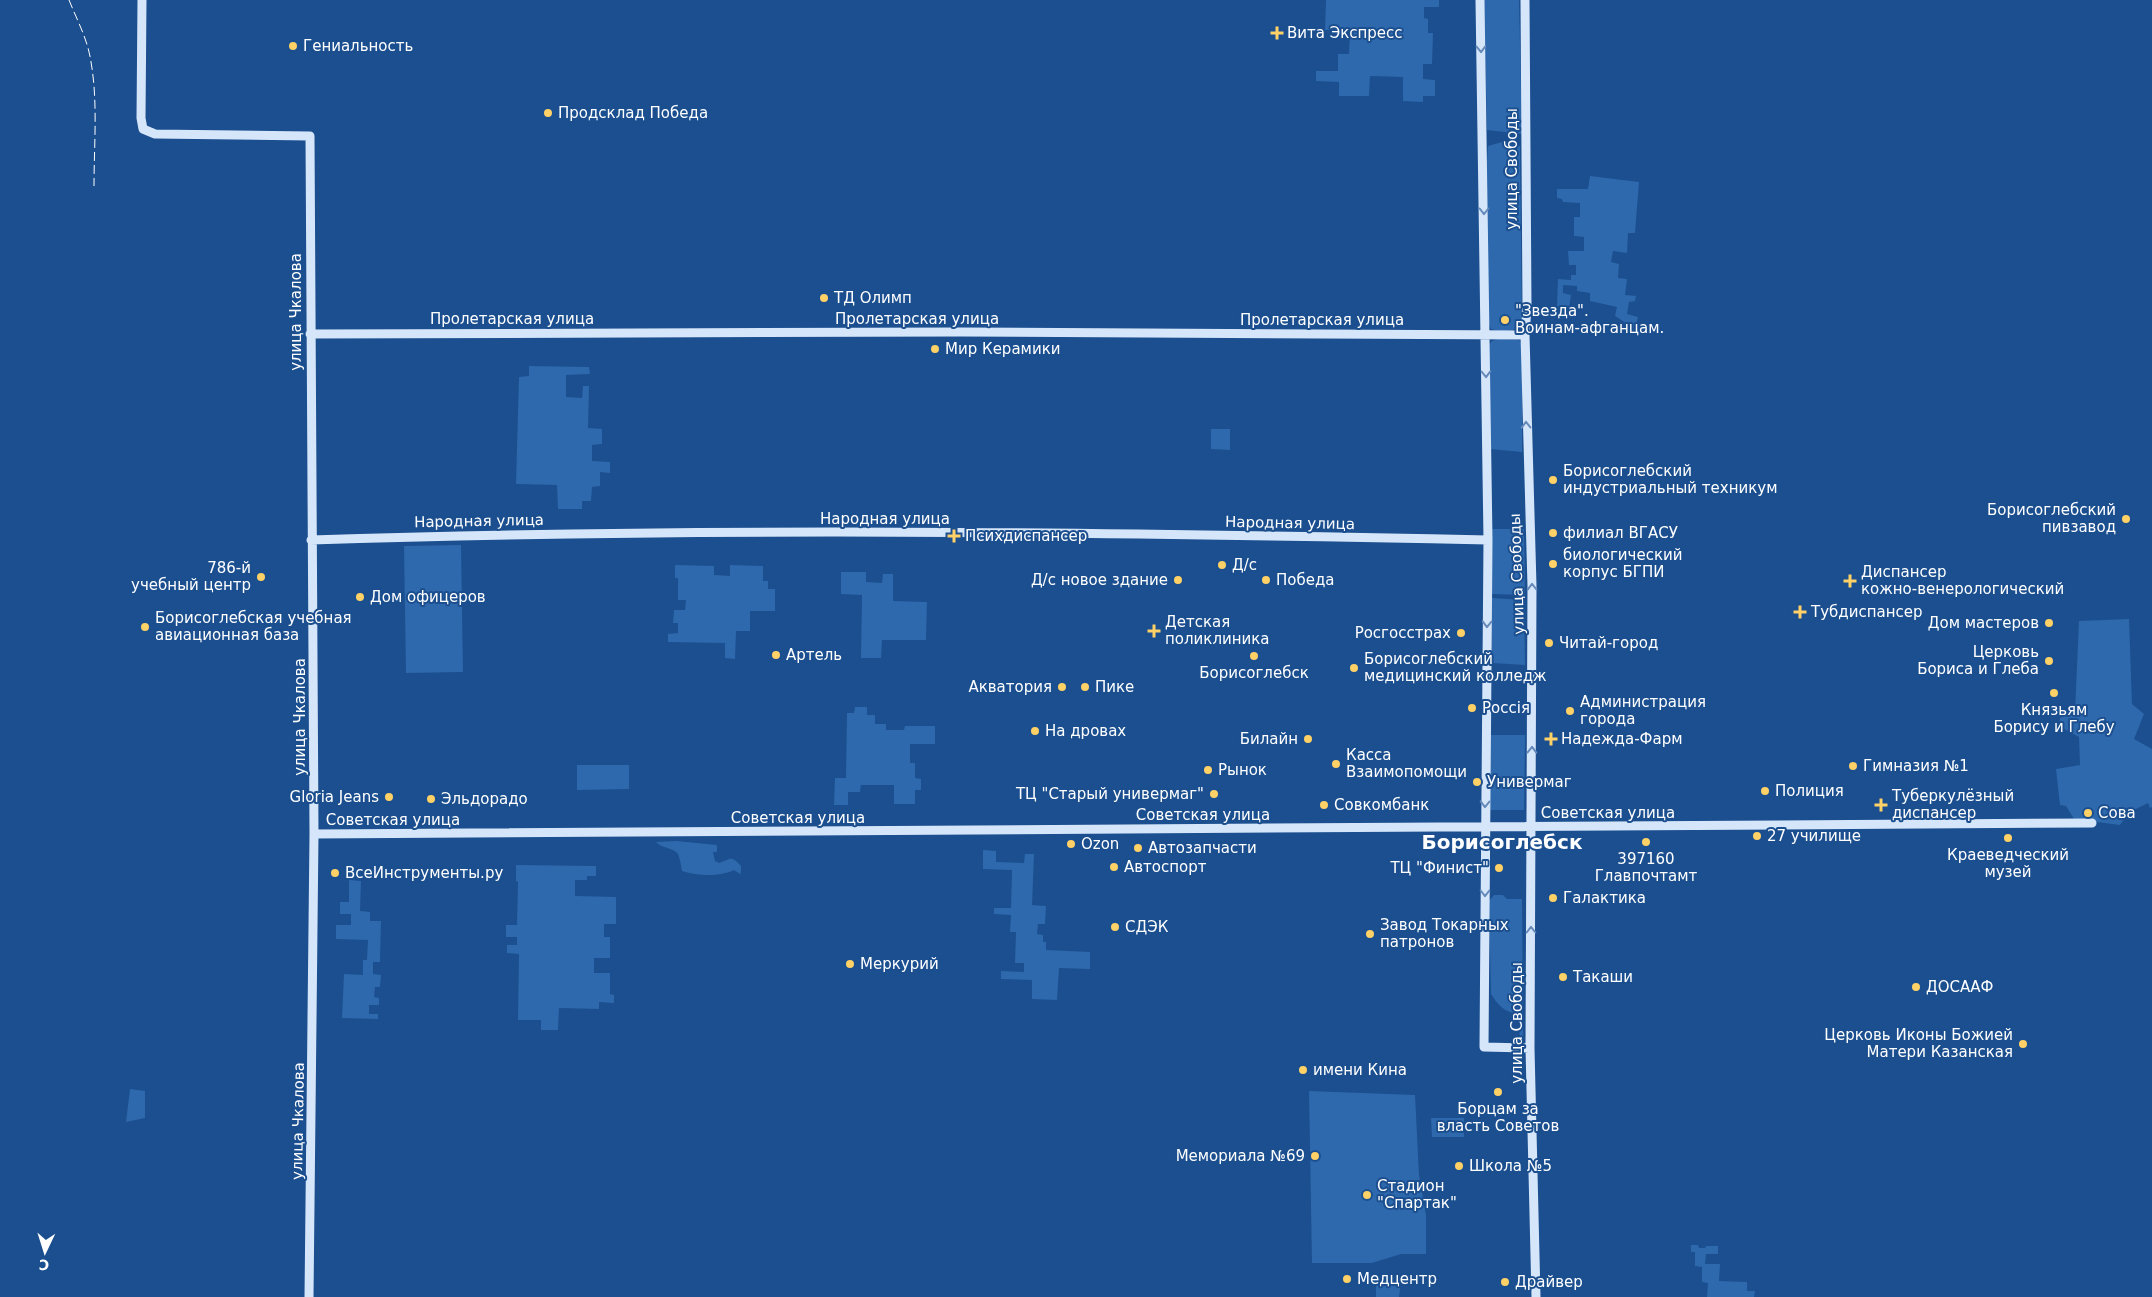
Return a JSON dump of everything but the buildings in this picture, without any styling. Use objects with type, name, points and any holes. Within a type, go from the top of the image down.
[{"type":"street","name":"улица Чкалова","points":[[142,0],[141,118],[144,129],[155,134],[310,136],[314,834],[309,1297]]},
{"type":"street","name":"улица Свободы","points":[[1480,0],[1488,540],[1484,1047],[1530,1048]]},
{"type":"street","name":"улица Свободы","points":[[1525,0],[1525,335],[1532,586],[1530,1048],[1536,1297]]},
{"type":"street","name":"Пролетарская улица","points":[[310,334],[961,332],[1525,335]]},
{"type":"street","name":"Народная улица","points":[[311,540],[482,534],[964,532],[1488,540]]},
{"type":"street","name":"Советская улица","points":[[314,834],[2092,823]]},
{"type":"shaded area","points":[[1326,0],[1439,0],[1439,7],[1424,7],[1424,18],[1428,19],[1428,33],[1433,33],[1432,64],[1423,64],[1423,79],[1435,80],[1435,96],[1423,96],[1423,102],[1403,101],[1403,77],[1370,76],[1369,96],[1339,96],[1339,82],[1316,81],[1316,71],[1338,71],[1338,54],[1349,54],[1350,31],[1325,30]]},
{"type":"shaded area","points":[[1484,0],[1519,0],[1522,134],[1487,130]]},
{"type":"shaded area","points":[[1502,142],[1520,146],[1522,321],[1517,328],[1509,331],[1491,329],[1488,321],[1488,146]]},
{"type":"shaded area","points":[[1590,176],[1639,182],[1635,233],[1628,233],[1627,253],[1613,251],[1611,262],[1619,264],[1618,278],[1627,279],[1625,295],[1636,296],[1635,301],[1629,302],[1627,314],[1638,317],[1635,329],[1615,316],[1617,307],[1590,301],[1590,293],[1577,291],[1577,286],[1563,285],[1563,293],[1571,295],[1569,308],[1557,306],[1558,279],[1571,280],[1571,275],[1576,275],[1576,265],[1569,265],[1568,251],[1584,251],[1584,237],[1574,236],[1574,217],[1580,217],[1580,203],[1563,202],[1562,199],[1557,198],[1557,189],[1588,189]]},
{"type":"shaded area","points":[[1498,339],[1519,340],[1522,344],[1522,452],[1490,449],[1489,345],[1492,341]]},
{"type":"shaded area","points":[[529,366],[589,367],[590,374],[566,375],[566,397],[582,398],[583,386],[589,386],[588,428],[602,429],[602,444],[592,445],[592,461],[610,462],[610,473],[600,472],[600,486],[592,487],[591,501],[582,501],[582,509],[558,509],[557,485],[516,484],[519,377],[529,376]]},
{"type":"shaded area","points":[[1211,429],[1230,429],[1230,450],[1211,449]]},
{"type":"shaded area","points":[[1492,529],[1524,529],[1525,595],[1492,594]]},
{"type":"shaded area","points":[[461,545],[463,672],[406,673],[404,546]]},
{"type":"shaded area","points":[[675,565],[714,566],[714,575],[730,576],[730,565],[763,566],[763,581],[768,581],[768,589],[775,589],[775,611],[750,611],[750,631],[736,631],[735,659],[725,658],[725,643],[668,642],[668,634],[678,633],[678,623],[673,623],[674,610],[685,610],[686,600],[678,600],[678,578],[675,578]]},
{"type":"shaded area","points":[[841,572],[866,572],[866,582],[882,583],[883,574],[893,574],[893,601],[927,602],[926,640],[882,640],[881,658],[861,658],[862,595],[841,594]]},
{"type":"shaded area","points":[[1492,598],[1524,600],[1525,665],[1492,663]]},
{"type":"shaded area","points":[[2129,619],[2132,704],[2144,714],[2134,739],[2152,749],[2152,807],[2150,808],[2148,803],[2128,813],[2120,825],[2074,819],[2066,806],[2060,805],[2056,769],[2080,765],[2079,737],[2059,726],[2060,718],[2075,711],[2079,621]]},
{"type":"shaded area","points":[[855,707],[867,707],[867,715],[875,715],[875,724],[886,724],[886,730],[904,730],[905,726],[935,726],[935,744],[910,744],[910,763],[915,763],[915,778],[921,779],[921,790],[915,790],[915,804],[894,804],[894,785],[861,785],[860,792],[848,792],[848,805],[834,805],[835,778],[846,778],[847,713],[854,713]]},
{"type":"shaded area","points":[[1491,735],[1525,735],[1524,810],[1490,810]]},
{"type":"shaded area","points":[[577,765],[629,765],[629,789],[577,790]]},
{"type":"shaded area","points":[[676,841],[717,845],[717,852],[713,852],[715,861],[719,863],[732,859],[741,866],[741,872],[740,874],[734,870],[722,874],[709,875],[682,871],[678,854],[656,842]]},
{"type":"shaded area","points":[[983,850],[996,851],[996,862],[1024,863],[1025,854],[1034,854],[1032,905],[1046,906],[1045,924],[1038,924],[1037,934],[1043,935],[1043,942],[1046,942],[1046,950],[1090,952],[1090,969],[1059,968],[1057,1000],[1032,999],[1032,980],[1001,979],[1001,971],[1024,972],[1024,963],[1015,963],[1016,932],[1010,932],[1011,915],[994,914],[994,908],[1011,908],[1012,870],[983,869]]},
{"type":"shaded area","points":[[516,865],[596,866],[596,876],[587,876],[587,880],[575,880],[575,896],[616,897],[616,924],[604,924],[604,937],[610,937],[610,958],[594,958],[594,973],[610,973],[610,994],[614,995],[614,1003],[599,1002],[599,1009],[559,1008],[558,1030],[541,1030],[541,1020],[518,1020],[519,954],[507,953],[507,945],[517,945],[517,937],[506,937],[506,925],[517,925],[518,882],[516,881]]},
{"type":"shaded area","points":[[349,880],[361,881],[360,911],[370,912],[370,921],[381,921],[380,962],[373,962],[373,974],[381,975],[380,987],[375,987],[374,997],[379,998],[379,1005],[369,1005],[369,1014],[378,1014],[378,1019],[342,1018],[344,974],[363,975],[363,960],[367,960],[368,940],[336,939],[336,925],[351,925],[351,914],[340,914],[340,902],[349,902]]},
{"type":"shaded area","points":[[1494,895],[1503,895],[1507,899],[1522,899],[1523,1039],[1520,1039],[1518,1014],[1509,1012],[1502,1007],[1491,994],[1489,901]]},
{"type":"shaded area","points":[[130,1089],[145,1091],[145,1118],[126,1122]]},
{"type":"shaded area","name":"Стадион \"Спартак\"","points":[[1309,1091],[1415,1095],[1419,1175],[1426,1215],[1426,1254],[1401,1254],[1372,1263],[1312,1263]]},
{"type":"shaded area","points":[[1431,1118],[1464,1118],[1464,1137],[1432,1137]]},
{"type":"shaded area","points":[[1691,1245],[1698,1245],[1699,1248],[1718,1246],[1718,1254],[1706,1254],[1705,1264],[1720,1264],[1719,1281],[1747,1282],[1747,1291],[1755,1291],[1754,1297],[1707,1297],[1708,1283],[1702,1282],[1702,1267],[1695,1266],[1695,1252],[1691,1252]]},
{"type":"shaded area","points":[[1376,1279],[1401,1282],[1399,1297],[1376,1297]]},
{"type":"railway","points":[[69,0],[90,54],[95,108],[94,186]]},
{"type":"place","name":"Вита Экспресс","points":[[1277,33]]},
{"type":"place","name":"Гениальность","points":[[293,46]]},
{"type":"place","name":"Продсклад Победа","points":[[548,113]]},
{"type":"place","name":"ТД Олимп","points":[[824,298]]},
{"type":"place","name":"\"Звезда\". Воинам-афганцам.","points":[[1505,320]]},
{"type":"place","name":"Мир Керамики","points":[[935,349]]},
{"type":"place","name":"Борисоглебский индустриальный техникум","points":[[1553,480]]},
{"type":"place","name":"Борисоглебский пивзавод","points":[[2126,519]]},
{"type":"place","name":"филиал ВГАСУ","points":[[1553,533]]},
{"type":"place","name":"Психдиспансер","points":[[954,536]]},
{"type":"place","name":"биологический корпус БГПИ","points":[[1553,564]]},
{"type":"place","name":"Д/с","points":[[1222,565]]},
{"type":"place","name":"786-й учебный центр","points":[[261,577]]},
{"type":"place","name":"Д/с новое здание","points":[[1178,580]]},
{"type":"place","name":"Победа","points":[[1266,580]]},
{"type":"place","name":"Диспансер кожно-венерологический","points":[[1850,581]]},
{"type":"place","name":"Дом офицеров","points":[[360,597]]},
{"type":"place","name":"Тубдиспансер","points":[[1800,612]]},
{"type":"place","name":"Дом мастеров","points":[[2049,623]]},
{"type":"place","name":"Борисоглебская учебная авиационная база","points":[[145,627]]},
{"type":"place","name":"Детская поликлиника","points":[[1154,631]]},
{"type":"place","name":"Росгосстрах","points":[[1461,633]]},
{"type":"place","name":"Читай-город","points":[[1549,643]]},
{"type":"place","name":"Артель","points":[[776,655]]},
{"type":"place","name":"Борисоглебск","points":[[1254,656]]},
{"type":"place","name":"Церковь Бориса и Глеба","points":[[2049,661]]},
{"type":"place","name":"Борисоглебский медицинский колледж","points":[[1354,668]]},
{"type":"place","name":"Акватория","points":[[1062,687]]},
{"type":"place","name":"Пике","points":[[1085,687]]},
{"type":"place","name":"Князьям Борису и Глебу","points":[[2054,693]]},
{"type":"place","name":"Россiя","points":[[1472,708]]},
{"type":"place","name":"Администрация города","points":[[1570,711]]},
{"type":"place","name":"На дровах","points":[[1035,731]]},
{"type":"place","name":"Билайн","points":[[1308,739]]},
{"type":"place","name":"Надежда-Фарм","points":[[1551,739]]},
{"type":"place","name":"Касса Взаимопомощи","points":[[1336,764]]},
{"type":"place","name":"Гимназия №1","points":[[1853,766]]},
{"type":"place","name":"Рынок","points":[[1208,770]]},
{"type":"place","name":"Универмаг","points":[[1477,782]]},
{"type":"place","name":"Полиция","points":[[1765,791]]},
{"type":"place","name":"ТЦ \"Старый универмаг\"","points":[[1214,794]]},
{"type":"place","name":"Gloria Jeans","points":[[389,797]]},
{"type":"place","name":"Эльдорадо","points":[[431,799]]},
{"type":"place","name":"Совкомбанк","points":[[1324,805]]},
{"type":"place","name":"Туберкулёзный диспансер","points":[[1881,805]]},
{"type":"place","name":"Сова","points":[[2088,813]]},
{"type":"place","name":"27 училище","points":[[1757,836]]},
{"type":"place","name":"Краеведческий музей","points":[[2008,838]]},
{"type":"place","name":"397160 Главпочтамт","points":[[1646,842]]},
{"type":"place","name":"Ozon","points":[[1071,844]]},
{"type":"place","name":"Автозапчасти","points":[[1138,848]]},
{"type":"place","name":"Автоспорт","points":[[1114,867]]},
{"type":"place","name":"ТЦ \"Финист\"","points":[[1499,868]]},
{"type":"place","name":"ВсеИнструменты.ру","points":[[335,873]]},
{"type":"place","name":"Галактика","points":[[1553,898]]},
{"type":"place","name":"СДЭК","points":[[1115,927]]},
{"type":"place","name":"Завод Токарных патронов","points":[[1370,934]]},
{"type":"place","name":"Меркурий","points":[[850,964]]},
{"type":"place","name":"Такаши","points":[[1563,977]]},
{"type":"place","name":"ДОСААФ","points":[[1916,987]]},
{"type":"place","name":"Церковь Иконы Божией Матери Казанская","points":[[2023,1044]]},
{"type":"place","name":"имени Кина","points":[[1303,1070]]},
{"type":"place","name":"Борцам за власть Советов","points":[[1498,1092]]},
{"type":"place","name":"Мемориала №69","points":[[1315,1156]]},
{"type":"place","name":"Школа №5","points":[[1459,1166]]},
{"type":"place","name":"Стадион \"Спартак\"","points":[[1367,1195]]},
{"type":"place","name":"Медцентр","points":[[1347,1279]]},
{"type":"place","name":"Драйвер","points":[[1505,1282]]},
{"type":"district","name":"Борисоглебск","points":[[1502,842]]}]
